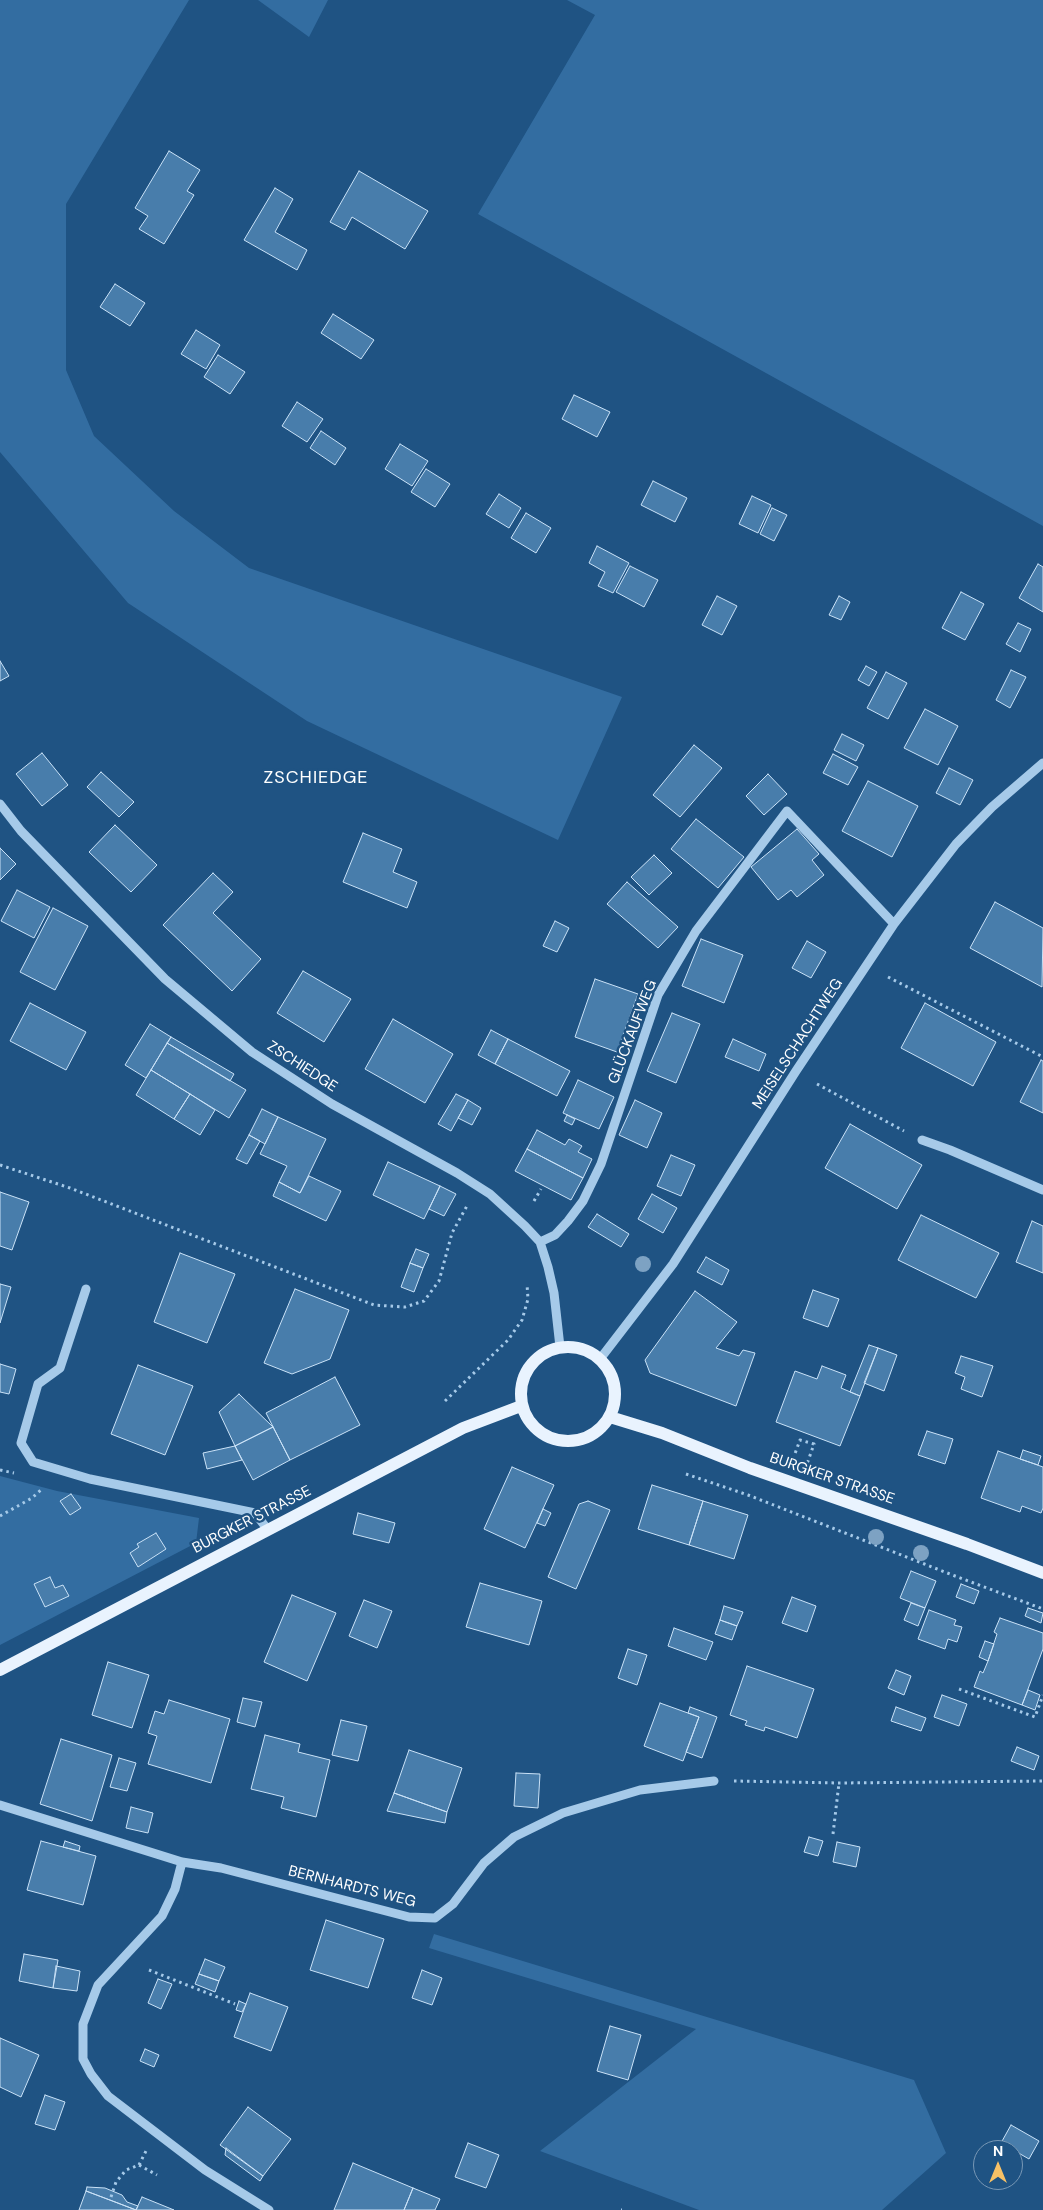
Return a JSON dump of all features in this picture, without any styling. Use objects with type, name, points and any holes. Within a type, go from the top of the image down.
[{"type":"main road","points":[[560,1347],[581,1348],[600,1359],[610,1372],[615,1388],[614,1404],[610,1417],[600,1430],[586,1438],[570,1442],[554,1440],[539,1433],[528,1420],[521,1406],[522,1380],[528,1368],[542,1355],[560,1347]]},
{"type":"main road","name":"BURGKER STRASSE","points":[[0,1670],[400,1463],[463,1428],[521,1406]]},
{"type":"main road","name":"BURGKER STRASSE","points":[[610,1417],[662,1433],[750,1468],[967,1544],[1043,1573]]},
{"type":"street","name":"MEISELSCHACHTWEG","points":[[600,1359],[673,1264],[796,1071],[894,924],[956,844],[992,808],[1043,763]]},
{"type":"street","name":"ZSCHIEDGE","points":[[0,804],[22,831],[165,979],[252,1052],[332,1104],[477,1185],[490,1194],[540,1242],[554,1293],[560,1347]]},
{"type":"street","name":"GLÜCKAUFWEG","points":[[540,1242],[555,1235],[568,1221],[583,1201],[601,1164],[658,995],[696,931],[787,811],[894,924]]},
{"type":"street","points":[[922,1140],[1043,1190]]},
{"type":"street","points":[[86,1289],[60,1368],[38,1384],[22,1443],[33,1462],[90,1479],[255,1513],[268,1530]]},
{"type":"street","name":"BERNHARDTS WEG","points":[[0,1805],[182,1862],[221,1868],[409,1917],[435,1918],[454,1904],[484,1863],[514,1837],[522,1833],[563,1813],[640,1790],[714,1781]]},
{"type":"street","points":[[182,1862],[175,1889],[162,1916],[98,1985],[84,2024],[83,2059],[91,2074],[108,2096],[205,2170],[269,2210]]},
{"type":"path","points":[[888,977],[1043,1057]]},
{"type":"path","points":[[817,1084],[922,1140]]},
{"type":"path","points":[[0,1165],[70,1188],[374,1305],[405,1307],[424,1301],[440,1281],[452,1233],[477,1185]]},
{"type":"path","points":[[534,1201],[541,1189]]},
{"type":"path","points":[[445,1401],[508,1340],[522,1320],[528,1299],[527,1280]]},
{"type":"path","points":[[793,1459],[800,1440],[814,1444],[807,1464]]},
{"type":"path","points":[[0,1470],[19,1474]]},
{"type":"path","points":[[686,1474],[1043,1609]]},
{"type":"path","points":[[0,1516],[32,1498],[47,1483]]},
{"type":"path","points":[[959,1688],[1035,1717],[1043,1695]]},
{"type":"path","points":[[714,1781],[839,1783],[1043,1781]]},
{"type":"path","points":[[833,1834],[839,1783]]},
{"type":"path","points":[[149,1970],[235,2004]]},
{"type":"path","points":[[111,2197],[116,2182],[126,2170],[139,2165],[143,2156]]},
{"type":"path","points":[[139,2165],[157,2174]]},
{"type":"shaded area","points":[[0,0],[189,0],[66,204],[66,370],[94,436],[174,511],[249,568],[622,697],[558,840],[307,721],[128,603],[0,452]]},
{"type":"shaded area","points":[[258,0],[328,0],[309,37]]},
{"type":"shaded area","points":[[567,0],[1043,0],[1043,526],[478,214],[595,15]]},
{"type":"shaded area","points":[[0,1476],[57,1491],[199,1518],[196,1543],[0,1645]]},
{"type":"shaded area","points":[[434,1934],[914,2080],[946,2153],[882,2210],[699,2210],[540,2151],[696,2029],[429,1948]]},
{"type":"building","points":[[169,151],[200,170],[187,191],[194,195],[164,244],[139,229],[148,216],[135,208]]},
{"type":"building","points":[[359,171],[428,211],[405,249],[352,217],[345,230],[330,222]]},
{"type":"building","points":[[275,188],[293,199],[275,232],[307,250],[297,270],[244,240]]},
{"type":"building","points":[[115,284],[145,303],[130,326],[100,307]]},
{"type":"building","points":[[333,314],[374,340],[361,359],[321,333]]},
{"type":"building","points":[[196,330],[220,345],[206,369],[181,354]]},
{"type":"building","points":[[218,355],[245,372],[230,394],[204,377]]},
{"type":"building","points":[[574,395],[610,412],[597,437],[562,419]]},
{"type":"building","points":[[297,402],[323,419],[307,442],[282,426]]},
{"type":"building","points":[[321,431],[346,448],[335,465],[310,448]]},
{"type":"building","points":[[400,444],[428,461],[412,486],[385,469]]},
{"type":"building","points":[[426,469],[450,484],[435,507],[411,492]]},
{"type":"building","points":[[653,481],[687,498],[675,522],[641,505]]},
{"type":"building","points":[[499,494],[521,508],[509,528],[486,514]]},
{"type":"building","points":[[752,496],[771,505],[758,533],[739,524]]},
{"type":"building","points":[[772,508],[787,515],[774,541],[760,534]]},
{"type":"building","points":[[526,513],[551,528],[536,553],[511,538]]},
{"type":"building","points":[[597,546],[629,563],[613,593],[598,586],[605,572],[589,563]]},
{"type":"building","points":[[1038,564],[1043,567],[1043,612],[1019,598]]},
{"type":"building","points":[[630,566],[658,580],[644,607],[616,592]]},
{"type":"building","points":[[961,592],[984,604],[965,640],[942,628]]},
{"type":"building","points":[[717,596],[737,606],[722,635],[702,625]]},
{"type":"building","points":[[839,596],[850,602],[841,620],[829,615]]},
{"type":"building","points":[[1018,623],[1031,629],[1020,652],[1006,644]]},
{"type":"building","points":[[0,661],[9,676],[0,681]]},
{"type":"building","points":[[866,666],[877,672],[869,686],[858,680]]},
{"type":"building","points":[[1011,670],[1026,677],[1010,708],[996,700]]},
{"type":"building","points":[[886,672],[907,683],[888,719],[867,708]]},
{"type":"building","points":[[925,709],[958,726],[938,765],[904,748]]},
{"type":"building","points":[[842,734],[864,745],[856,761],[834,750]]},
{"type":"building","points":[[694,745],[722,768],[680,817],[653,795]]},
{"type":"building","points":[[42,753],[68,785],[42,806],[16,774]]},
{"type":"building","points":[[833,754],[858,767],[848,785],[823,773]]},
{"type":"building","points":[[949,768],[973,780],[960,805],[936,793]]},
{"type":"building","points":[[101,772],[134,802],[119,817],[87,787]]},
{"type":"building","points":[[768,774],[787,794],[764,815],[746,796]]},
{"type":"building","points":[[868,781],[918,806],[892,857],[842,831]]},
{"type":"building","points":[[696,819],[744,857],[718,888],[671,849]]},
{"type":"building","points":[[115,825],[157,865],[131,892],[89,852]]},
{"type":"building","points":[[797,829],[819,854],[812,860],[824,875],[797,897],[791,890],[778,900],[751,867]]},
{"type":"building","points":[[363,833],[402,849],[393,872],[417,882],[407,908],[343,882]]},
{"type":"building","points":[[0,848],[16,864],[0,880]]},
{"type":"building","points":[[654,855],[672,873],[649,895],[631,877]]},
{"type":"building","points":[[213,873],[233,892],[213,913],[261,959],[232,991],[163,925]]},
{"type":"building","points":[[627,882],[678,927],[658,948],[607,904]]},
{"type":"building","points":[[17,890],[50,907],[34,938],[1,921]]},
{"type":"building","points":[[995,902],[1043,928],[1042,987],[970,948]]},
{"type":"building","points":[[53,908],[88,926],[55,990],[20,972]]},
{"type":"building","points":[[555,921],[569,928],[557,952],[543,946]]},
{"type":"building","points":[[701,939],[743,955],[724,1003],[682,986]]},
{"type":"building","points":[[807,941],[826,952],[811,978],[792,968]]},
{"type":"building","points":[[303,971],[351,999],[324,1042],[277,1013]]},
{"type":"building","points":[[595,979],[638,994],[617,1052],[575,1037]]},
{"type":"building","points":[[30,1003],[86,1032],[66,1070],[10,1041]]},
{"type":"building","points":[[925,1003],[996,1042],[973,1086],[901,1048]]},
{"type":"building","points":[[672,1013],[700,1024],[676,1083],[647,1071]]},
{"type":"building","points":[[393,1019],[453,1054],[425,1103],[365,1069]]},
{"type":"building","points":[[150,1024],[171,1037],[146,1078],[125,1065]]},
{"type":"building","points":[[491,1030],[508,1039],[495,1064],[478,1055]]},
{"type":"building","points":[[171,1037],[234,1074],[230,1081],[167,1043]]},
{"type":"building","points":[[508,1039],[570,1071],[557,1096],[495,1064]]},
{"type":"building","points":[[733,1039],[766,1054],[759,1071],[725,1057]]},
{"type":"building","points":[[167,1043],[246,1090],[229,1118],[151,1070]]},
{"type":"building","points":[[1041,1060],[1043,1061],[1043,1113],[1020,1102]]},
{"type":"building","points":[[151,1070],[190,1094],[174,1119],[136,1095]]},
{"type":"building","points":[[578,1080],[614,1097],[599,1129],[563,1113]]},
{"type":"building","points":[[190,1094],[215,1110],[200,1135],[174,1119]]},
{"type":"building","points":[[456,1094],[468,1100],[451,1131],[438,1124]]},
{"type":"building","points":[[468,1100],[481,1108],[472,1125],[458,1118]]},
{"type":"building","points":[[635,1100],[662,1113],[647,1148],[619,1135]]},
{"type":"building","points":[[262,1109],[278,1117],[265,1144],[249,1135]]},
{"type":"building","points":[[567,1115],[575,1119],[572,1125],[564,1121]]},
{"type":"building","points":[[278,1117],[326,1139],[300,1193],[279,1182],[287,1166],[260,1154]]},
{"type":"building","points":[[850,1124],[922,1165],[897,1209],[825,1168]]},
{"type":"building","points":[[537,1130],[565,1145],[569,1139],[582,1146],[578,1152],[592,1159],[583,1178],[527,1149]]},
{"type":"building","points":[[249,1135],[260,1141],[247,1164],[236,1159]]},
{"type":"building","points":[[527,1149],[583,1178],[571,1200],[515,1171]]},
{"type":"building","points":[[671,1155],[695,1165],[681,1196],[657,1186]]},
{"type":"building","points":[[388,1162],[440,1186],[424,1219],[373,1195]]},
{"type":"building","points":[[309,1176],[341,1191],[326,1221],[273,1196],[279,1182],[300,1193]]},
{"type":"building","points":[[440,1186],[456,1194],[444,1216],[429,1209]]},
{"type":"building","points":[[0,1192],[29,1202],[12,1250],[0,1246]]},
{"type":"building","points":[[652,1194],[677,1208],[663,1233],[638,1219]]},
{"type":"building","points":[[597,1214],[629,1234],[621,1247],[588,1227]]},
{"type":"building","points":[[921,1215],[999,1253],[976,1298],[898,1260]]},
{"type":"building","points":[[1032,1221],[1043,1226],[1043,1273],[1016,1262]]},
{"type":"building","points":[[416,1249],[429,1254],[423,1268],[410,1263]]},
{"type":"building","points":[[180,1253],[235,1274],[207,1343],[154,1322]]},
{"type":"building","points":[[706,1257],[729,1270],[722,1285],[697,1272]]},
{"type":"building","points":[[410,1263],[423,1268],[414,1292],[401,1287]]},
{"type":"building","points":[[0,1284],[11,1287],[0,1323]]},
{"type":"building","points":[[295,1289],[349,1310],[330,1359],[292,1374],[264,1363]]},
{"type":"building","points":[[813,1290],[839,1299],[828,1327],[803,1318]]},
{"type":"building","points":[[695,1291],[737,1322],[716,1348],[739,1356],[743,1350],[755,1353],[736,1406],[650,1373],[645,1360]]},
{"type":"building","points":[[869,1345],[878,1348],[860,1396],[850,1392]]},
{"type":"building","points":[[878,1348],[897,1355],[884,1391],[864,1383]]},
{"type":"building","points":[[961,1356],[993,1366],[982,1397],[961,1389],[965,1377],[955,1373]]},
{"type":"building","points":[[0,1364],[16,1369],[9,1394],[0,1392]]},
{"type":"building","points":[[138,1365],[193,1386],[165,1455],[111,1434]]},
{"type":"building","points":[[822,1366],[846,1375],[841,1388],[860,1396],[840,1446],[776,1422],[795,1371],[817,1379]]},
{"type":"building","points":[[335,1377],[360,1425],[290,1460],[266,1413]]},
{"type":"building","points":[[239,1394],[273,1427],[235,1446],[219,1412]]},
{"type":"building","points":[[273,1427],[290,1460],[253,1480],[235,1446]]},
{"type":"building","points":[[927,1431],[953,1439],[945,1464],[918,1455]]},
{"type":"building","points":[[235,1446],[242,1460],[207,1469],[203,1453]]},
{"type":"building","points":[[1023,1450],[1041,1456],[1038,1465],[1020,1459]]},
{"type":"building","points":[[998,1451],[1043,1467],[1043,1508],[1041,1513],[1022,1506],[1020,1512],[981,1498]]},
{"type":"building","points":[[512,1467],[554,1485],[525,1548],[484,1529]]},
{"type":"building","points":[[652,1485],[703,1501],[689,1545],[638,1529]]},
{"type":"building","points":[[71,1494],[81,1508],[70,1515],[60,1501]]},
{"type":"building","points":[[588,1501],[610,1510],[576,1589],[548,1577],[579,1504]]},
{"type":"building","points":[[703,1501],[748,1515],[734,1559],[689,1545]]},
{"type":"building","points":[[543,1509],[551,1513],[545,1526],[537,1523]]},
{"type":"building","points":[[358,1513],[395,1523],[389,1543],[353,1534]]},
{"type":"building","points":[[156,1533],[166,1549],[138,1567],[130,1553],[139,1547],[137,1544]]},
{"type":"building","points":[[911,1571],[936,1581],[925,1608],[900,1598]]},
{"type":"building","points":[[50,1577],[55,1588],[63,1585],[69,1596],[45,1607],[34,1584]]},
{"type":"building","points":[[480,1583],[542,1601],[529,1645],[466,1627]]},
{"type":"building","points":[[961,1584],[979,1591],[974,1604],[956,1597]]},
{"type":"building","points":[[292,1595],[336,1613],[307,1681],[264,1662]]},
{"type":"building","points":[[792,1597],[816,1606],[807,1632],[782,1623]]},
{"type":"building","points":[[364,1600],[392,1611],[377,1648],[349,1636]]},
{"type":"building","points":[[911,1603],[925,1608],[918,1626],[904,1620]]},
{"type":"building","points":[[724,1606],[743,1612],[737,1626],[720,1620]]},
{"type":"building","points":[[1028,1608],[1043,1613],[1041,1623],[1025,1616]]},
{"type":"building","points":[[929,1610],[956,1620],[954,1625],[962,1627],[957,1642],[948,1639],[945,1649],[918,1639]]},
{"type":"building","points":[[1000,1618],[1043,1633],[1043,1649],[1022,1705],[974,1687],[980,1671],[983,1673],[988,1661],[997,1634],[994,1632]]},
{"type":"building","points":[[720,1620],[737,1626],[732,1640],[715,1634]]},
{"type":"building","points":[[674,1628],[713,1642],[706,1660],[668,1646]]},
{"type":"building","points":[[985,1641],[994,1644],[988,1661],[979,1657]]},
{"type":"building","points":[[628,1649],[647,1655],[637,1685],[618,1678]]},
{"type":"building","points":[[108,1662],[149,1675],[132,1728],[92,1715]]},
{"type":"building","points":[[747,1666],[814,1689],[797,1738],[765,1727],[764,1731],[745,1725],[747,1721],[730,1715]]},
{"type":"building","points":[[896,1670],[911,1676],[904,1695],[888,1688]]},
{"type":"building","points":[[1028,1690],[1040,1695],[1035,1710],[1022,1705]]},
{"type":"building","points":[[942,1695],[967,1704],[959,1726],[934,1717]]},
{"type":"building","points":[[243,1698],[262,1702],[255,1727],[237,1722]]},
{"type":"building","points":[[169,1700],[230,1719],[211,1783],[148,1764],[157,1736],[148,1733],[155,1711],[164,1714]]},
{"type":"building","points":[[660,1703],[699,1717],[683,1761],[644,1746]]},
{"type":"building","points":[[690,1707],[717,1717],[702,1758],[686,1752],[699,1717],[688,1713]]},
{"type":"building","points":[[896,1707],[926,1718],[921,1731],[891,1721]]},
{"type":"building","points":[[341,1720],[367,1726],[358,1761],[332,1755]]},
{"type":"building","points":[[265,1735],[300,1744],[298,1752],[330,1760],[316,1817],[281,1808],[284,1797],[251,1789]]},
{"type":"building","points":[[61,1739],[112,1755],[92,1821],[40,1804]]},
{"type":"building","points":[[1017,1747],[1039,1756],[1034,1770],[1011,1761]]},
{"type":"building","points":[[409,1750],[462,1768],[447,1812],[394,1793]]},
{"type":"building","points":[[119,1758],[136,1763],[127,1791],[110,1787]]},
{"type":"building","points":[[516,1773],[540,1774],[538,1808],[514,1806]]},
{"type":"building","points":[[394,1793],[447,1812],[445,1823],[387,1811]]},
{"type":"building","points":[[131,1807],[153,1813],[148,1833],[126,1828]]},
{"type":"building","points":[[809,1837],[823,1841],[818,1856],[804,1852]]},
{"type":"building","points":[[41,1841],[96,1856],[83,1905],[27,1890]]},
{"type":"building","points":[[65,1841],[80,1846],[79,1851],[63,1847]]},
{"type":"building","points":[[837,1842],[860,1847],[856,1867],[833,1862]]},
{"type":"building","points":[[326,1920],[384,1939],[368,1988],[310,1970]]},
{"type":"building","points":[[24,1954],[58,1960],[53,1988],[19,1981]]},
{"type":"building","points":[[205,1959],[225,1967],[219,1981],[199,1974]]},
{"type":"building","points":[[56,1966],[80,1971],[77,1991],[53,1988]]},
{"type":"building","points":[[422,1970],[442,1978],[432,2005],[412,1998]]},
{"type":"building","points":[[199,1974],[219,1981],[215,1992],[195,1984]]},
{"type":"building","points":[[158,1979],[172,1984],[161,2009],[148,2003]]},
{"type":"building","points":[[250,1993],[288,2007],[271,2051],[234,2037]]},
{"type":"building","points":[[239,2001],[246,2004],[242,2012],[236,2010]]},
{"type":"building","points":[[610,2026],[641,2035],[628,2080],[597,2071]]},
{"type":"building","points":[[0,2038],[39,2055],[21,2097],[0,2087]]},
{"type":"building","points":[[145,2049],[159,2055],[154,2067],[140,2061]]},
{"type":"building","points":[[45,2095],[65,2102],[55,2130],[35,2124]]},
{"type":"building","points":[[248,2107],[291,2139],[263,2176],[220,2145]]},
{"type":"building","points":[[1011,2125],[1039,2141],[1029,2159],[1023,2156],[1023,2140],[1003,2140]]},
{"type":"building","points":[[468,2143],[499,2155],[486,2188],[455,2177]]},
{"type":"building","points":[[226,2148],[263,2176],[260,2181],[225,2155]]},
{"type":"building","points":[[353,2163],[413,2188],[404,2210],[334,2210]]},
{"type":"building","points":[[87,2187],[105,2188],[122,2195],[127,2202],[138,2206],[136,2210],[86,2191]]},
{"type":"building","points":[[413,2188],[440,2199],[435,2210],[404,2210]]},
{"type":"building","points":[[86,2191],[110,2200],[136,2210],[79,2210]]},
{"type":"building","points":[[142,2197],[174,2210],[136,2210]]},
{"type":"district","name":"ZSCHIEDGE","points":[[316,778]]}]
